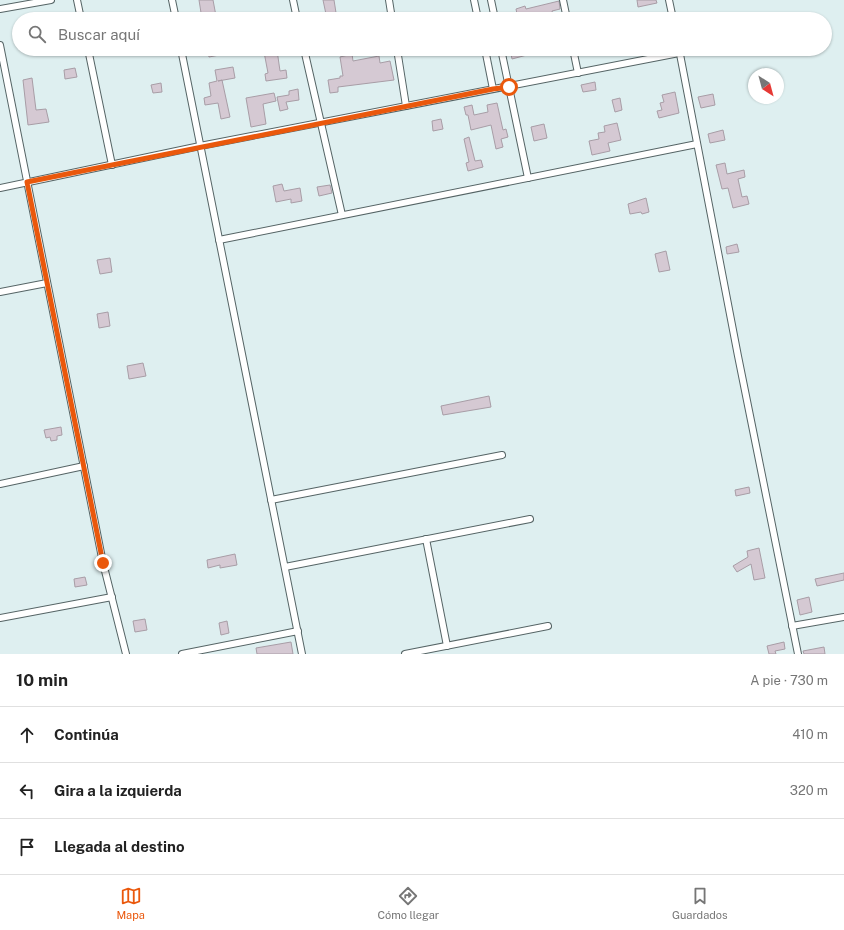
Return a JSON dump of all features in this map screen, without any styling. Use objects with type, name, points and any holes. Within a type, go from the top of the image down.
[{"type":"street","points":[[0,9],[51,0]]},
{"type":"street","points":[[77,0],[80,12]]},
{"type":"street","points":[[172,0],[175,12]]},
{"type":"street","points":[[293,0],[296,12]]},
{"type":"street","points":[[389,0],[391,12]]},
{"type":"street","points":[[474,0],[477,12]]},
{"type":"street","points":[[491,0],[494,12]]},
{"type":"street","points":[[563,0],[566,12]]},
{"type":"street","points":[[669,0],[672,12]]},
{"type":"street","points":[[0,45],[103,563],[126,654]]},
{"type":"street","points":[[89,56],[112,164]]},
{"type":"street","points":[[183,56],[302,654]]},
{"type":"street","points":[[306,56],[342,215]]},
{"type":"street","points":[[398,56],[406,106]]},
{"type":"street","points":[[486,56],[493,89]]},
{"type":"street","points":[[502,56],[528,178]]},
{"type":"street","points":[[574,56],[578,73]]},
{"type":"street","points":[[0,188],[200,146],[509,87],[656,56]]},
{"type":"street","points":[[680,56],[798,654]]},
{"type":"street","points":[[219,240],[697,144]]},
{"type":"street","points":[[0,292],[48,283]]},
{"type":"street","points":[[272,500],[502,455]]},
{"type":"street","points":[[0,484],[84,466]]},
{"type":"street","points":[[285,567],[530,519]]},
{"type":"street","points":[[426,539],[447,646]]},
{"type":"street","points":[[0,618],[112,597]]},
{"type":"street","points":[[792,626],[844,617]]},
{"type":"street","points":[[406,654],[548,626]]},
{"type":"street","points":[[182,654],[298,631]]},
{"type":"building","points":[[199,0],[213,0],[215,12],[201,12]]},
{"type":"building","points":[[323,0],[334,0],[336,12],[326,12]]},
{"type":"building","points":[[637,0],[656,0],[657,3],[638,7]]},
{"type":"building","points":[[559,1],[560,9],[552,12],[517,12],[516,9],[525,6],[526,9]]},
{"type":"building","points":[[265,56],[278,56],[280,71],[286,70],[287,78],[266,81],[265,74],[268,73]]},
{"type":"building","points":[[352,56],[353,61],[379,56],[380,63],[390,61],[394,80],[338,87],[338,92],[330,93],[328,80],[343,76],[340,57]]},
{"type":"building","points":[[511,56],[523,56],[512,59]]},
{"type":"building","points":[[233,67],[235,78],[222,80],[230,117],[221,119],[218,103],[205,105],[204,98],[211,96],[209,83],[217,81],[215,70]]},
{"type":"building","points":[[75,68],[77,77],[65,79],[64,70]]},
{"type":"building","points":[[32,78],[36,110],[46,109],[49,122],[28,125],[23,80]]},
{"type":"building","points":[[595,82],[596,90],[583,92],[581,85]]},
{"type":"building","points":[[161,83],[162,92],[153,93],[151,85]]},
{"type":"building","points":[[298,89],[299,100],[286,102],[288,109],[280,111],[277,97],[289,95],[289,91]]},
{"type":"building","points":[[675,92],[679,113],[659,118],[657,111],[662,110],[660,103],[664,102],[662,95]]},
{"type":"building","points":[[274,93],[276,101],[263,104],[266,124],[251,127],[246,98]]},
{"type":"building","points":[[713,94],[715,105],[701,108],[698,97]]},
{"type":"building","points":[[620,98],[622,110],[615,112],[612,100]]},
{"type":"building","points":[[497,103],[503,130],[506,129],[508,137],[501,139],[503,147],[496,149],[491,125],[471,130],[468,115],[466,115],[464,107],[472,105],[474,115],[488,112],[487,105]]},
{"type":"building","points":[[441,119],[443,129],[433,131],[432,121]]},
{"type":"building","points":[[617,123],[621,140],[608,143],[610,151],[592,155],[589,141],[599,139],[598,133],[605,132],[604,126]]},
{"type":"building","points":[[544,124],[547,138],[534,141],[531,127]]},
{"type":"building","points":[[723,130],[725,140],[710,143],[708,134]]},
{"type":"building","points":[[469,137],[475,161],[481,160],[483,167],[468,171],[466,163],[469,162],[464,139]]},
{"type":"building","points":[[725,163],[727,174],[744,170],[745,177],[738,179],[742,197],[747,196],[749,204],[733,208],[728,188],[722,189],[716,165]]},
{"type":"building","points":[[282,184],[284,191],[300,188],[302,201],[291,203],[291,199],[276,202],[273,186]]},
{"type":"building","points":[[330,185],[332,193],[319,196],[317,187]]},
{"type":"building","points":[[646,198],[649,212],[642,214],[641,212],[630,214],[628,204]]},
{"type":"building","points":[[737,244],[739,252],[727,254],[726,247]]},
{"type":"building","points":[[666,251],[670,270],[659,272],[655,254]]},
{"type":"building","points":[[110,258],[112,272],[100,274],[97,260]]},
{"type":"building","points":[[108,312],[110,326],[99,328],[97,314]]},
{"type":"building","points":[[143,363],[146,376],[129,379],[127,366]]},
{"type":"building","points":[[489,396],[491,407],[443,415],[441,406]]},
{"type":"building","points":[[61,427],[62,435],[57,436],[57,440],[51,441],[50,437],[46,438],[44,430]]},
{"type":"building","points":[[749,487],[750,493],[736,496],[735,490]]},
{"type":"building","points":[[759,548],[765,578],[754,580],[751,564],[737,572],[733,566],[748,557],[747,551]]},
{"type":"building","points":[[235,554],[237,565],[220,568],[220,565],[208,568],[207,560]]},
{"type":"building","points":[[844,573],[844,580],[817,586],[815,579]]},
{"type":"building","points":[[85,577],[87,585],[75,587],[74,579]]},
{"type":"building","points":[[809,597],[812,612],[800,615],[797,600]]},
{"type":"building","points":[[145,619],[147,630],[135,632],[133,621]]},
{"type":"building","points":[[227,621],[229,633],[221,635],[219,623]]},
{"type":"building","points":[[291,642],[293,654],[257,654],[256,648]]},
{"type":"building","points":[[784,642],[785,649],[775,651],[776,654],[769,654],[767,646]]},
{"type":"building","points":[[824,647],[825,654],[804,654],[803,651]]},
{"type":"route","points":[[103,563],[27,182],[200,146],[509,87]]}]
